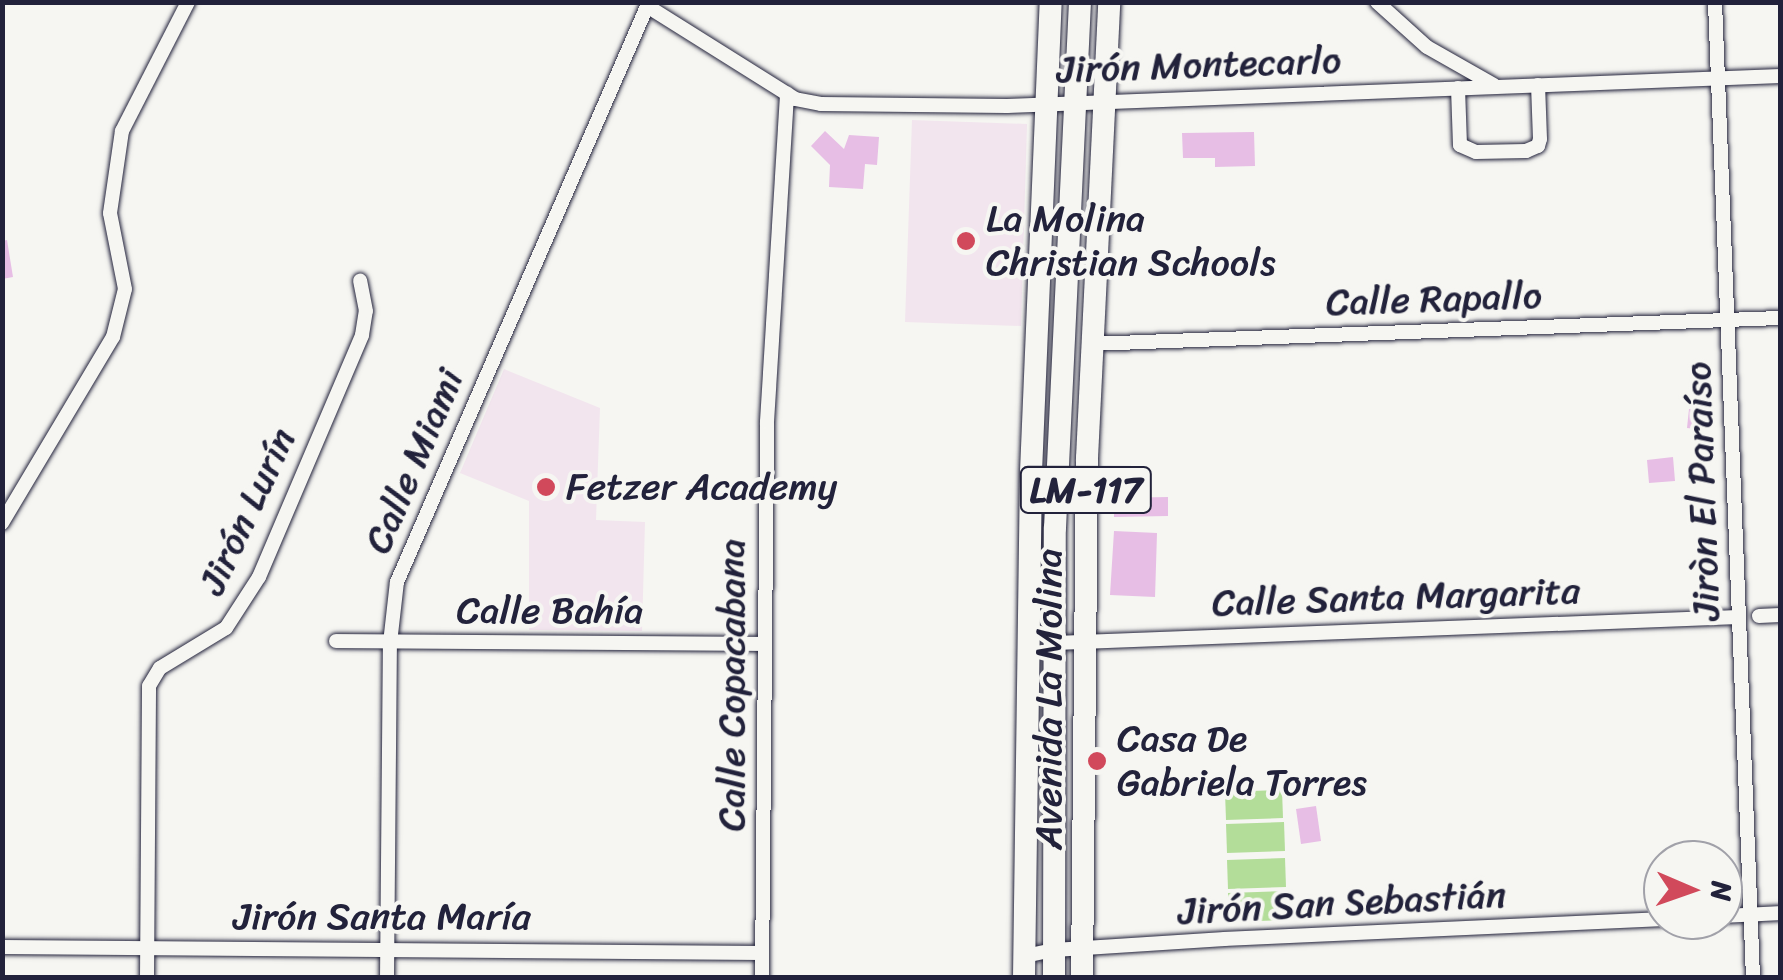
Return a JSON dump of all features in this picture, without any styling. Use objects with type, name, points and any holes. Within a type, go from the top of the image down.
[{"type":"main road","name":"Avenida La Molina","points":[[1024,967],[1031,472],[1051,2]]},
{"type":"main road","name":"Avenida La Molina","points":[[1054,978],[1061,350],[1080,2]]},
{"type":"main road","name":"Avenida La Molina","points":[[1082,978],[1090,344],[1109,2]]},
{"type":"street","points":[[2,523],[113,338],[125,289],[110,213],[122,131],[188,2]]},
{"type":"street","points":[[1377,2],[1427,47],[1495,86]]},
{"type":"street","name":"Jiròn El Paraíso","points":[[1715,2],[1753,978]]},
{"type":"street","name":"Jirón Montecarlo","points":[[648,4],[788,94],[821,104],[1046,104],[1780,76]]},
{"type":"street","name":"Calle Miami","points":[[388,978],[390,643],[394,594],[401,569],[648,4]]},
{"type":"street","points":[[1458,88],[1460,146],[1476,152],[1526,151],[1538,146],[1540,139],[1538,85]]},
{"type":"street","name":"Calle Copacabana","points":[[762,978],[768,422],[788,94]]},
{"type":"street","name":"Jirón Lurín","points":[[147,978],[149,686],[160,668],[226,628],[259,578],[362,334],[366,311],[360,281]]},
{"type":"street","name":"Calle Rapallo","points":[[1090,344],[1780,318]]},
{"type":"street","name":"Calle Santa Margarita","points":[[1056,643],[1739,616]]},
{"type":"street","points":[[1760,616],[1780,616]]},
{"type":"street","name":"Calle Bahía","points":[[336,642],[764,644]]},
{"type":"street","points":[[1743,915],[1780,913]]},
{"type":"street","name":"Jirón San Sebastián","points":[[1024,967],[1054,950],[1643,920]]},
{"type":"street","name":"Jirón Santa María","points":[[2,948],[762,952]]},
{"type":"shaded area","name":"La Molina Christian Schools","points":[[912,120],[1027,124],[1021,326],[905,322]]},
{"type":"shaded area","name":"Fetzer Academy","points":[[504,369],[600,408],[596,520],[645,522],[642,631],[529,630],[529,501],[460,473]]},
{"type":"green space","points":[[1282,790],[1283,818],[1226,820],[1225,792]]},
{"type":"green space","points":[[1284,822],[1285,851],[1227,853],[1226,824]]},
{"type":"green space","points":[[1285,858],[1286,887],[1228,889],[1227,860]]},
{"type":"green space","points":[[1286,891],[1287,920],[1230,922],[1228,893]]},
{"type":"building","points":[[825,131],[844,149],[849,135],[879,137],[877,165],[865,164],[863,189],[829,187],[830,165],[811,146]]},
{"type":"building","points":[[1254,132],[1255,166],[1215,167],[1215,158],[1183,158],[1182,133]]},
{"type":"building","points":[[7,240],[13,277],[2,279],[2,241]]},
{"type":"building","points":[[1689,409],[1709,410],[1707,430],[1687,428]]},
{"type":"building","points":[[1673,457],[1675,481],[1649,483],[1647,460]]},
{"type":"building","points":[[1168,497],[1168,516],[1114,517],[1114,498]]},
{"type":"building","points":[[1114,531],[1157,533],[1155,597],[1110,595]]},
{"type":"building","points":[[1316,806],[1321,841],[1301,844],[1296,809]]},
{"type":"place","name":"La Molina Christian Schools","points":[[966,241]]},
{"type":"place","name":"Fetzer Academy","points":[[546,487]]},
{"type":"place","name":"Casa De Gabriela Torres","points":[[1097,761]]}]
